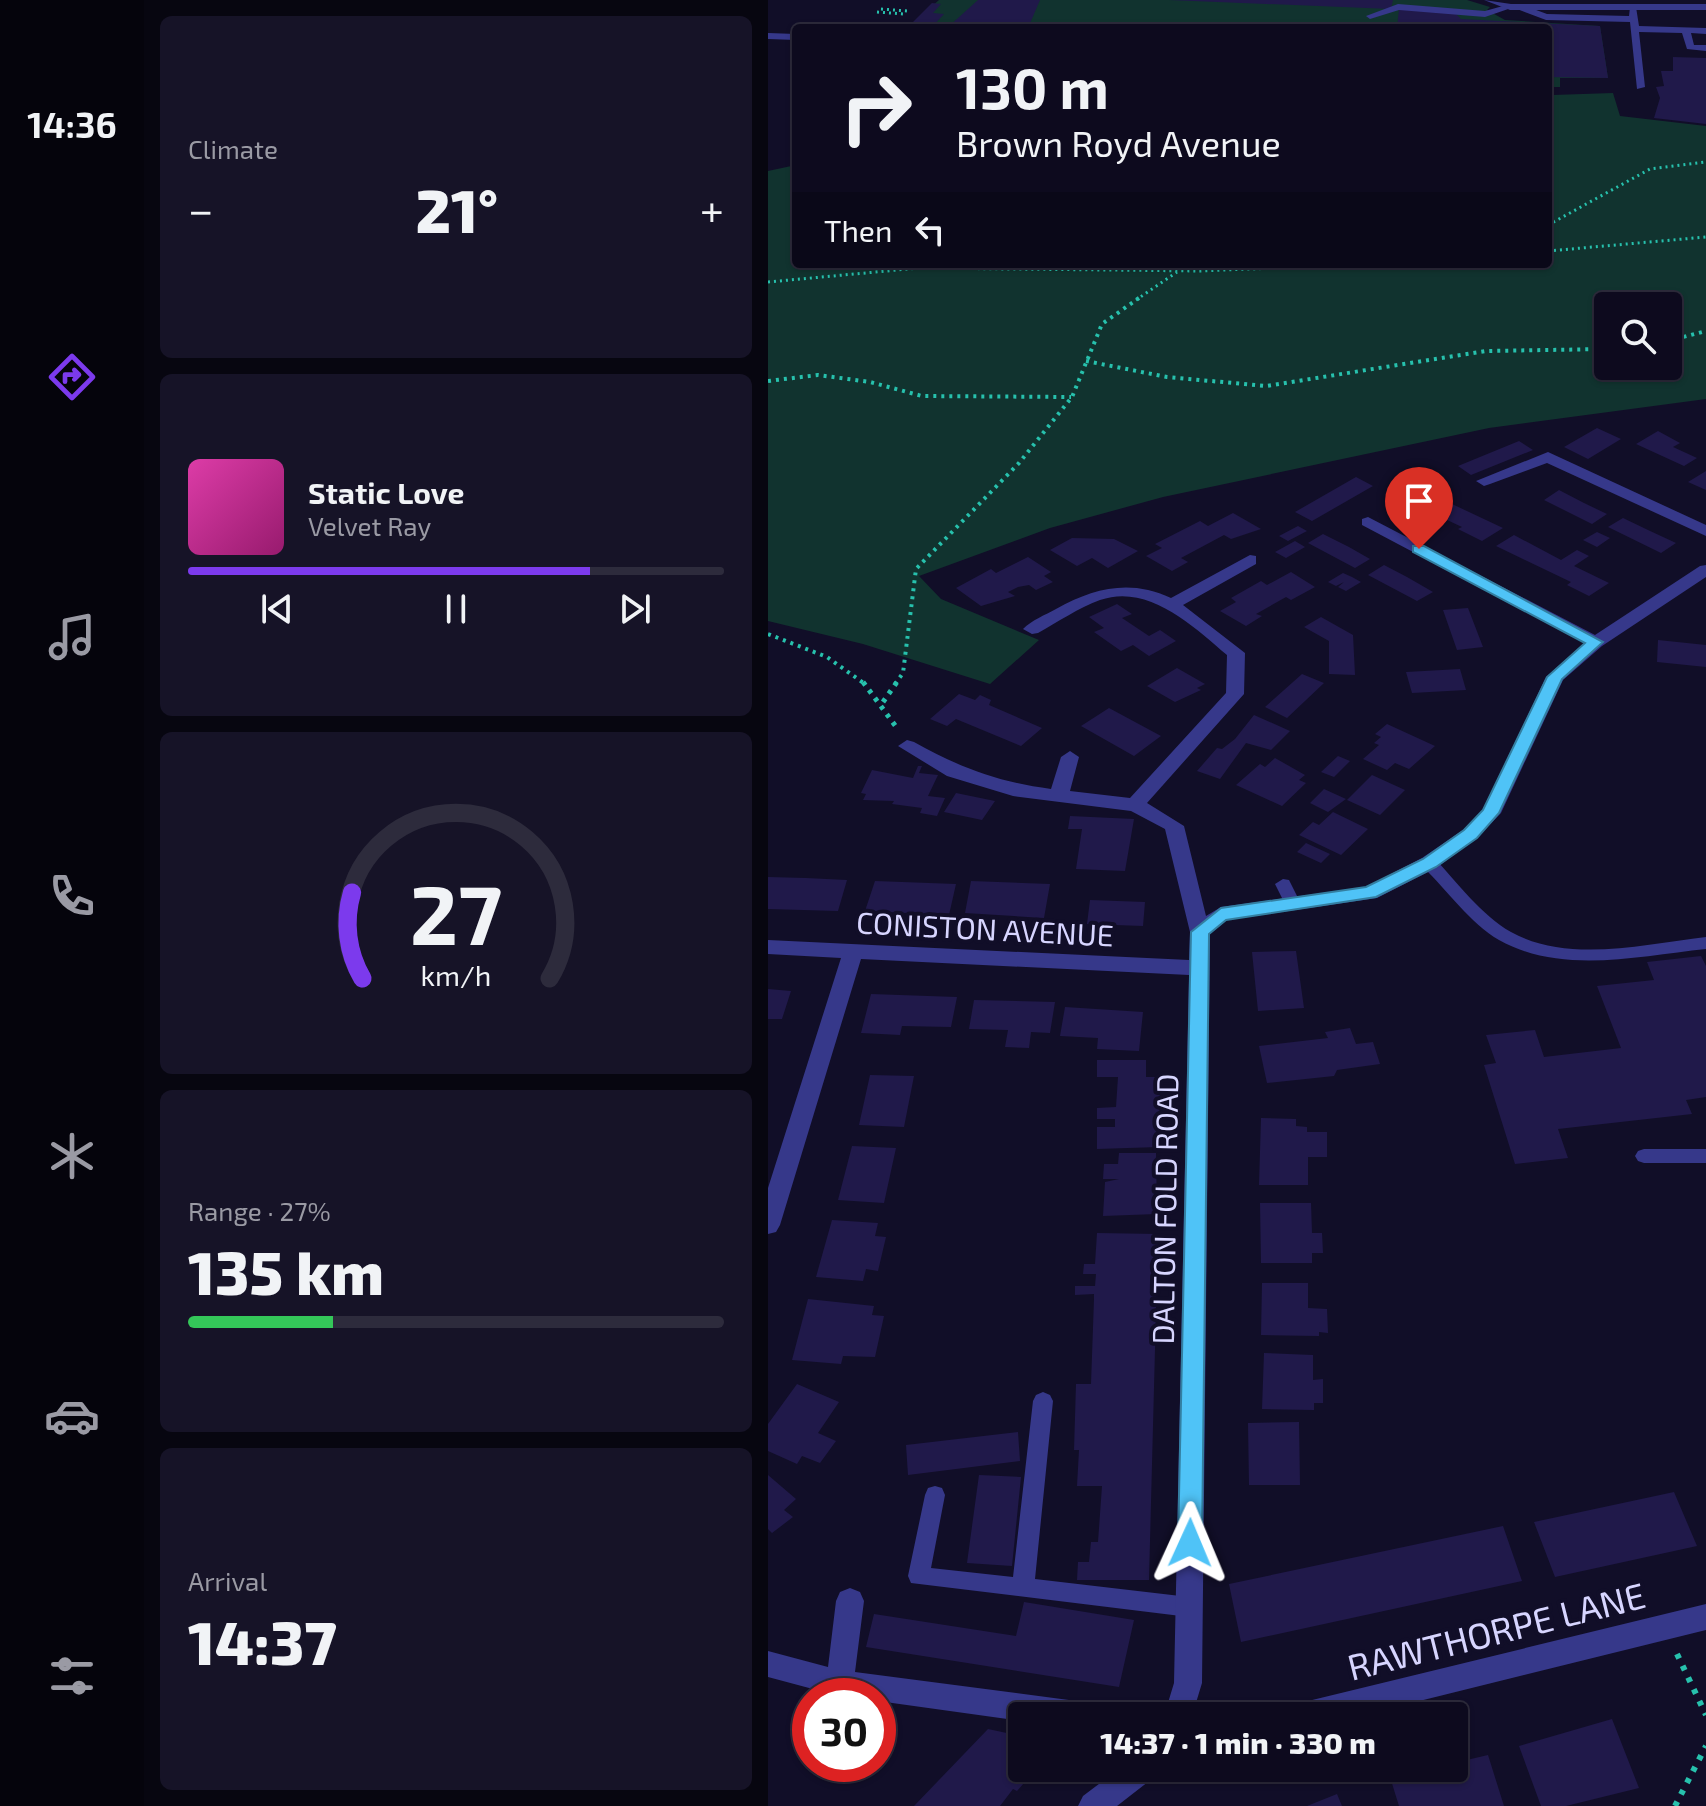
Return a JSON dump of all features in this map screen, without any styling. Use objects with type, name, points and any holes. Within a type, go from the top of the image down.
[{"type":"street","points":[[1489,0],[1515,7],[1636,13],[1706,7]]},
{"type":"street","points":[[1484,481],[1548,457],[1706,531]]},
{"type":"street","points":[[1368,522],[1596,642]]},
{"type":"street","points":[[1173,604],[1250,560]]},
{"type":"street","points":[[1200,932],[1221,914],[1370,893],[1429,863],[1470,834],[1491,813],[1555,677],[1596,642],[1706,570]]},
{"type":"street","points":[[1032,629],[1101,593],[1137,592],[1173,604],[1236,653],[1235,694],[1135,805]]},
{"type":"street","name":"DALTON FOLD ROAD","points":[[907,746],[954,772],[1013,790],[1135,805],[1174,826],[1200,932],[1188,1683],[1182,1702]]},
{"type":"street","points":[[1059,795],[1070,757]]},
{"type":"street","name":"CONISTON AVENUE","points":[[768,947],[1200,968]]},
{"type":"street","points":[[768,1225],[853,952]]},
{"type":"street","points":[[841,1678],[850,1601]]},
{"type":"street","name":"RAWTHORPE LANE","points":[[1361,1702],[1706,1617]]},
{"type":"street","points":[[768,1664],[821,1678]]},
{"type":"street","points":[[896,1691],[1008,1706]]},
{"type":"street","points":[[1093,1806],[1125,1782]]},
{"type":"lane","points":[[1370,16],[1398,7],[1485,14],[1515,7]]},
{"type":"lane","points":[[1640,87],[1636,13],[1686,31],[1706,31]]},
{"type":"lane","points":[[1686,31],[1690,47],[1706,48]]},
{"type":"lane","points":[[768,36],[792,37]]},
{"type":"lane","points":[[1429,863],[1504,935],[1543,950],[1588,953],[1706,943]]},
{"type":"lane","points":[[1283,884],[1293,904]]},
{"type":"lane","points":[[1644,1156],[1706,1156]]},
{"type":"lane","points":[[1023,1588],[1043,1401]]},
{"type":"lane","points":[[935,1495],[919,1576],[1189,1607]]},
{"type":"path","points":[[879,10],[906,13]]},
{"type":"path","points":[[1552,223],[1650,169],[1706,162]]},
{"type":"path","points":[[1552,251],[1706,237]]},
{"type":"path","points":[[768,282],[799,276],[974,268],[1178,271],[1263,268]]},
{"type":"path","points":[[883,702],[903,673],[916,569],[1019,463],[1072,397],[1102,324],[1178,271]]},
{"type":"path","points":[[1682,337],[1706,331]]},
{"type":"path","points":[[1086,361],[1167,377],[1266,386],[1486,351],[1594,349]]},
{"type":"path","points":[[768,381],[818,375],[870,382],[922,396],[1072,397]]},
{"type":"path","points":[[768,634],[822,655],[862,677],[883,702],[907,746]]},
{"type":"path","points":[[1664,1628],[1706,1715]]},
{"type":"path","points":[[1675,1806],[1706,1746]]},
{"type":"green space","points":[[939,0],[1467,0],[1490,7],[1487,10],[1505,20],[1600,26],[1608,78],[1560,78],[1560,87],[1554,87],[1553,95],[1613,93],[1620,116],[1706,126],[1706,399],[1489,428],[1163,497],[1050,528],[919,576],[941,599],[1039,640],[990,684],[863,644],[768,621],[768,171],[792,166],[792,268],[1552,268],[1552,24],[912,24]]},
{"type":"building","points":[[978,0],[1040,0],[1030,24],[951,24]]},
{"type":"building","points":[[1169,0],[1393,0],[1391,9]]},
{"type":"building","points":[[932,3],[941,4],[933,13],[944,14],[935,24],[911,24]]},
{"type":"building","points":[[1399,9],[1452,10],[1461,19],[1600,26],[1608,78],[1552,77],[1552,24],[1397,24]]},
{"type":"building","points":[[1673,57],[1706,58],[1706,124],[1654,118],[1660,98],[1656,87],[1664,86],[1661,71],[1673,71]]},
{"type":"building","points":[[1597,428],[1621,439],[1588,459],[1564,447]]},
{"type":"building","points":[[1658,431],[1680,443],[1673,447],[1697,458],[1684,466],[1636,444]]},
{"type":"building","points":[[1519,441],[1533,450],[1471,475],[1458,466]]},
{"type":"building","points":[[1706,471],[1706,490],[1688,482]]},
{"type":"building","points":[[1356,477],[1373,486],[1312,521],[1295,512]]},
{"type":"building","points":[[1413,483],[1503,528],[1482,541],[1458,529],[1462,527],[1392,494]]},
{"type":"building","points":[[1559,490],[1607,514],[1592,524],[1544,500]]},
{"type":"building","points":[[1233,513],[1261,529],[1231,539],[1224,535],[1181,558],[1188,562],[1172,571],[1146,556],[1162,548],[1155,544],[1200,521],[1208,526]]},
{"type":"building","points":[[1623,518],[1676,543],[1661,553],[1608,527]]},
{"type":"building","points":[[1298,526],[1307,531],[1288,541],[1279,536]]},
{"type":"building","points":[[1597,532],[1610,538],[1597,547],[1583,540]]},
{"type":"building","points":[[1323,534],[1370,559],[1355,568],[1308,543]]},
{"type":"building","points":[[1514,535],[1561,560],[1577,550],[1589,556],[1574,566],[1609,583],[1589,596],[1567,585],[1571,582],[1496,546]]},
{"type":"building","points":[[1072,538],[1114,539],[1138,551],[1108,568],[1092,558],[1077,566],[1050,550]]},
{"type":"building","points":[[1295,541],[1305,547],[1286,558],[1275,552]]},
{"type":"building","points":[[1028,557],[1051,572],[1044,576],[1053,582],[1036,590],[1029,585],[1018,587],[1008,592],[1015,596],[981,606],[956,588],[991,569],[996,573]]},
{"type":"building","points":[[1384,565],[1433,592],[1417,601],[1368,575]]},
{"type":"building","points":[[1291,572],[1315,587],[1291,600],[1286,597],[1256,614],[1262,616],[1246,626],[1220,611],[1236,602],[1231,598],[1261,581],[1267,585]]},
{"type":"building","points":[[1343,573],[1361,582],[1346,591],[1338,587],[1344,582],[1336,586],[1328,582]]},
{"type":"building","points":[[1117,604],[1132,614],[1122,618],[1149,636],[1160,630],[1176,641],[1149,656],[1133,645],[1121,651],[1094,632],[1104,628],[1089,617]]},
{"type":"building","points":[[1468,608],[1483,647],[1457,650],[1443,610]]},
{"type":"building","points":[[1321,617],[1353,635],[1355,675],[1329,674],[1329,641],[1304,627]]},
{"type":"building","points":[[1658,640],[1706,645],[1706,667],[1657,662]]},
{"type":"building","points":[[1177,668],[1205,684],[1197,688],[1201,690],[1175,702],[1147,686]]},
{"type":"building","points":[[1460,669],[1466,690],[1412,693],[1406,672]]},
{"type":"building","points":[[1302,674],[1324,683],[1287,718],[1265,707]]},
{"type":"building","points":[[959,694],[975,700],[980,695],[991,700],[989,705],[1042,728],[1021,746],[956,719],[947,726],[930,719]]},
{"type":"building","points":[[1109,708],[1161,736],[1134,756],[1081,726]]},
{"type":"building","points":[[1254,715],[1290,731],[1271,750],[1246,743],[1220,779],[1197,771],[1217,748],[1222,749],[1235,739]]},
{"type":"building","points":[[1387,724],[1435,746],[1409,769],[1395,763],[1387,770],[1363,759],[1379,745],[1374,743],[1381,737],[1375,734]]},
{"type":"building","points":[[1338,756],[1350,761],[1334,777],[1321,772]]},
{"type":"building","points":[[1275,758],[1305,775],[1299,780],[1306,783],[1282,806],[1236,785],[1260,764],[1265,767]]},
{"type":"building","points":[[918,766],[922,766],[919,773],[938,775],[928,796],[945,798],[937,816],[920,813],[922,808],[892,804],[894,801],[863,800],[866,794],[861,793],[872,770],[913,778]]},
{"type":"building","points":[[1372,775],[1405,790],[1380,815],[1347,800]]},
{"type":"building","points":[[1324,789],[1346,799],[1328,812],[1310,803]]},
{"type":"building","points":[[956,793],[995,801],[982,820],[944,812]]},
{"type":"building","points":[[1333,812],[1368,829],[1341,855],[1299,835],[1313,822],[1319,825]]},
{"type":"building","points":[[1070,816],[1134,819],[1125,871],[1076,869],[1082,829],[1068,829]]},
{"type":"building","points":[[1306,843],[1330,854],[1321,863],[1297,852]]},
{"type":"building","points":[[768,877],[847,880],[838,911],[768,909]]},
{"type":"building","points":[[875,881],[956,884],[949,915],[865,911]]},
{"type":"building","points":[[971,881],[1050,884],[1044,918],[965,913]]},
{"type":"building","points":[[1090,900],[1145,902],[1143,926],[1087,924]]},
{"type":"building","points":[[1296,951],[1304,1008],[1258,1011],[1252,952]]},
{"type":"building","points":[[1701,956],[1706,966],[1706,1097],[1686,1100],[1692,1114],[1558,1129],[1568,1158],[1515,1164],[1484,1065],[1496,1063],[1486,1035],[1535,1030],[1544,1057],[1621,1048],[1597,986],[1654,980],[1647,962]]},
{"type":"building","points":[[768,989],[791,991],[782,1019],[768,1019]]},
{"type":"building","points":[[871,994],[957,997],[951,1027],[902,1026],[900,1035],[861,1033]]},
{"type":"building","points":[[974,1000],[1055,1002],[1050,1033],[1031,1032],[1029,1048],[1005,1047],[1008,1030],[969,1029]]},
{"type":"building","points":[[1065,1007],[1143,1012],[1139,1051],[1097,1049],[1098,1038],[1060,1036]]},
{"type":"building","points":[[1350,1028],[1356,1044],[1373,1042],[1380,1064],[1337,1070],[1334,1076],[1267,1083],[1259,1046],[1328,1038],[1325,1032]]},
{"type":"building","points":[[1097,1060],[1146,1060],[1146,1077],[1160,1077],[1159,1147],[1097,1149],[1097,1127],[1115,1127],[1115,1119],[1097,1119],[1097,1108],[1116,1107],[1118,1077],[1097,1077]]},
{"type":"building","points":[[870,1075],[914,1076],[904,1127],[859,1125]]},
{"type":"building","points":[[1261,1118],[1296,1119],[1296,1126],[1307,1127],[1307,1132],[1327,1132],[1327,1157],[1308,1157],[1308,1185],[1259,1185]]},
{"type":"building","points":[[852,1146],[896,1148],[884,1203],[838,1200]]},
{"type":"building","points":[[1119,1153],[1156,1153],[1157,1214],[1103,1216],[1105,1182],[1119,1179],[1103,1179],[1104,1164],[1118,1164]]},
{"type":"building","points":[[1260,1203],[1311,1203],[1312,1233],[1322,1233],[1323,1253],[1312,1253],[1312,1263],[1261,1263]]},
{"type":"building","points":[[832,1220],[878,1223],[875,1236],[886,1237],[878,1271],[866,1269],[863,1281],[816,1277]]},
{"type":"building","points":[[1097,1233],[1158,1234],[1149,1580],[1077,1580],[1078,1562],[1089,1562],[1091,1542],[1098,1542],[1102,1486],[1077,1486],[1079,1450],[1074,1450],[1076,1384],[1091,1384],[1094,1299],[1094,1294],[1075,1295],[1075,1286],[1095,1286],[1096,1274],[1083,1274],[1084,1264],[1095,1264]]},
{"type":"building","points":[[1262,1283],[1308,1283],[1308,1308],[1327,1309],[1328,1333],[1319,1332],[1319,1336],[1261,1335]]},
{"type":"building","points":[[808,1299],[874,1306],[872,1315],[884,1316],[875,1357],[843,1356],[841,1364],[792,1360]]},
{"type":"building","points":[[1264,1353],[1313,1355],[1313,1380],[1323,1379],[1323,1403],[1314,1403],[1314,1410],[1262,1409]]},
{"type":"building","points":[[797,1384],[839,1402],[818,1433],[836,1441],[820,1463],[802,1456],[797,1464],[768,1451],[768,1424]]},
{"type":"building","points":[[1299,1422],[1300,1485],[1249,1485],[1248,1423]]},
{"type":"building","points":[[1018,1432],[1020,1461],[908,1475],[906,1445]]},
{"type":"building","points":[[768,1475],[796,1499],[784,1510],[793,1517],[772,1533],[768,1529]]},
{"type":"building","points":[[979,1475],[1021,1477],[1012,1566],[967,1563]]},
{"type":"building","points":[[1674,1492],[1697,1546],[1555,1577],[1534,1522]]},
{"type":"building","points":[[1503,1526],[1522,1581],[1241,1642],[1229,1584]]},
{"type":"building","points":[[1024,1602],[1134,1620],[1119,1687],[866,1647],[874,1614],[1016,1636]]},
{"type":"building","points":[[1612,1719],[1639,1788],[1566,1806],[1541,1806],[1519,1746]]},
{"type":"building","points":[[988,1729],[1008,1733],[1008,1782],[1025,1782],[1017,1791],[1013,1789],[1000,1806],[914,1806]]},
{"type":"building","points":[[1488,1755],[1504,1806],[1399,1806],[1392,1782],[1468,1782],[1468,1760]]},
{"type":"building","points":[[1337,1794],[1342,1806],[1307,1806]]},
{"type":"route","points":[[1190,1543],[1200,932],[1221,914],[1370,893],[1429,863],[1470,834],[1491,813],[1555,677],[1596,642],[1419,549]]}]
